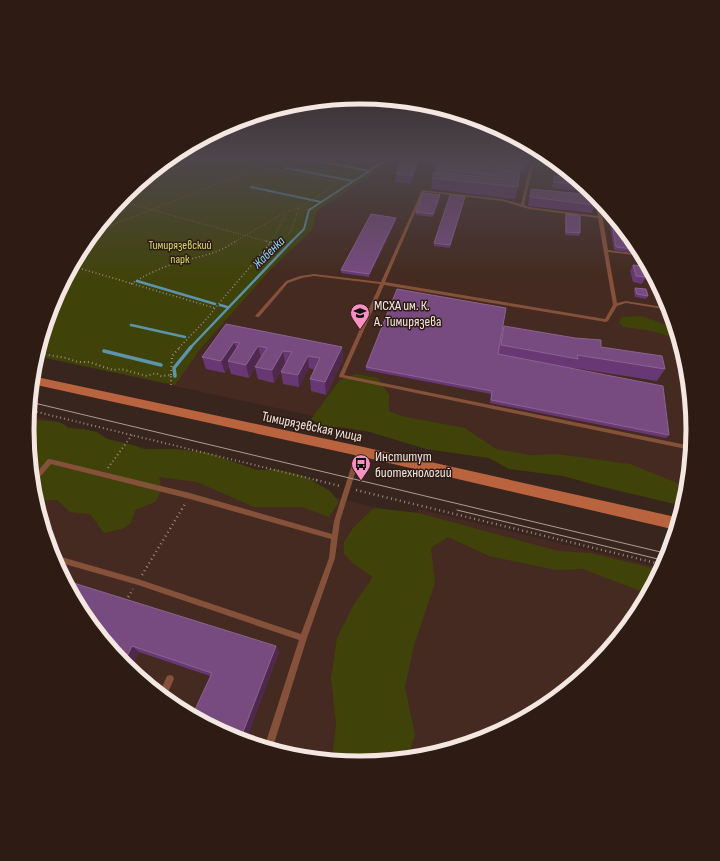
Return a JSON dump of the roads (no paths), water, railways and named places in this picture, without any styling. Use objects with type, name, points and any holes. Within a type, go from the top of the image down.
[{"type":"main road","name":"Тимирязевская улица","points":[[38,381],[359,451],[673,523]]},
{"type":"lane","points":[[420,198],[341,376],[685,447]]},
{"type":"lane","points":[[486,198],[502,200],[529,208],[603,214]]},
{"type":"lane","points":[[522,206],[524,198]]},
{"type":"lane","points":[[257,316],[287,282],[301,277],[320,276],[381,283],[606,321],[615,305],[599,209]]},
{"type":"lane","points":[[606,251],[634,254]]},
{"type":"lane","points":[[615,305],[626,302],[662,308]]},
{"type":"lane","points":[[270,743],[303,638],[332,558],[333,537],[337,521],[359,451]]},
{"type":"lane","points":[[37,476],[50,461],[190,496],[333,537]]},
{"type":"lane","points":[[61,560],[138,582],[303,638]]},
{"type":"lane","points":[[164,691],[170,679]]},
{"type":"waterway","points":[[303,198],[321,202]]},
{"type":"waterway","name":"Жабенка","points":[[292,241],[304,229],[309,210],[327,198]]},
{"type":"waterway","name":"Жабенка","points":[[190,348],[292,241]]},
{"type":"waterway","points":[[137,281],[215,304]]},
{"type":"waterway","points":[[220,305],[227,307]]},
{"type":"waterway","points":[[131,325],[185,337]]},
{"type":"waterway","name":"Жабенка","points":[[175,376],[174,368],[191,347]]},
{"type":"waterway","points":[[104,351],[161,365]]},
{"type":"tram line","points":[[36,403],[662,552]]},
{"type":"tram line","points":[[457,510],[659,559]]},
{"type":"place","name":"МСХА им. К. А. Тимирязева","points":[[360,330]]},
{"type":"place","name":"Институт биотехнологий","points":[[361,481]]},
{"type":"park label","name":"Тимирязевский парк","points":[[180,252]]}]
